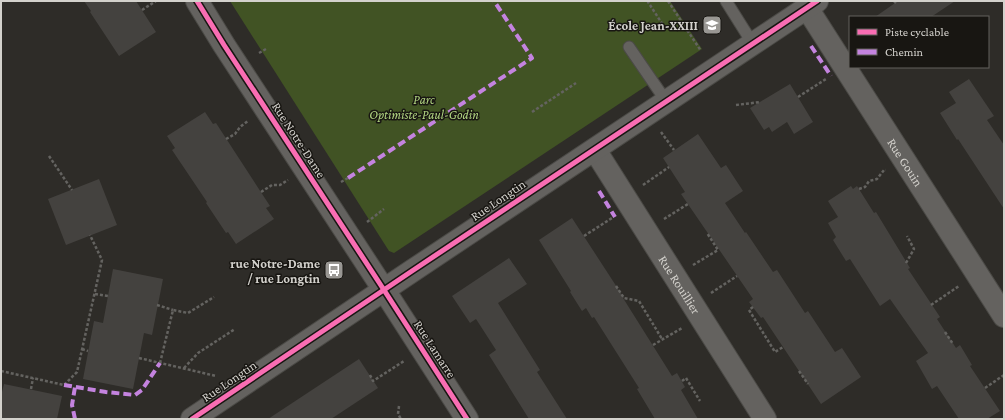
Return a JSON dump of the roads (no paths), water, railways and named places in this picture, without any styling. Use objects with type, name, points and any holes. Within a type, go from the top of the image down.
[{"type":"street","name":"Rue Notre-Dame","points":[[197,1],[384,290]]},
{"type":"street","name":"Rue Longtin","points":[[192,419],[812,4]]},
{"type":"street","name":"Rue Gouin","points":[[812,4],[845,67],[1004,316]]},
{"type":"street","name":"Rue Rouillier","points":[[595,150],[765,419]]},
{"type":"street","name":"Rue Lamarre","points":[[384,290],[467,419]]},
{"type":"lane","points":[[726,1],[753,44]]},
{"type":"lane","points":[[630,47],[666,101]]},
{"type":"place","name":"École Jean-XXIII","points":[[712,25]]},
{"type":"place","name":"rue Notre-Dame / rue Longtin","points":[[334,270]]},
{"type":"park label","name":"Parc Optimiste-Paul-Godin","points":[[424,106]]}]
